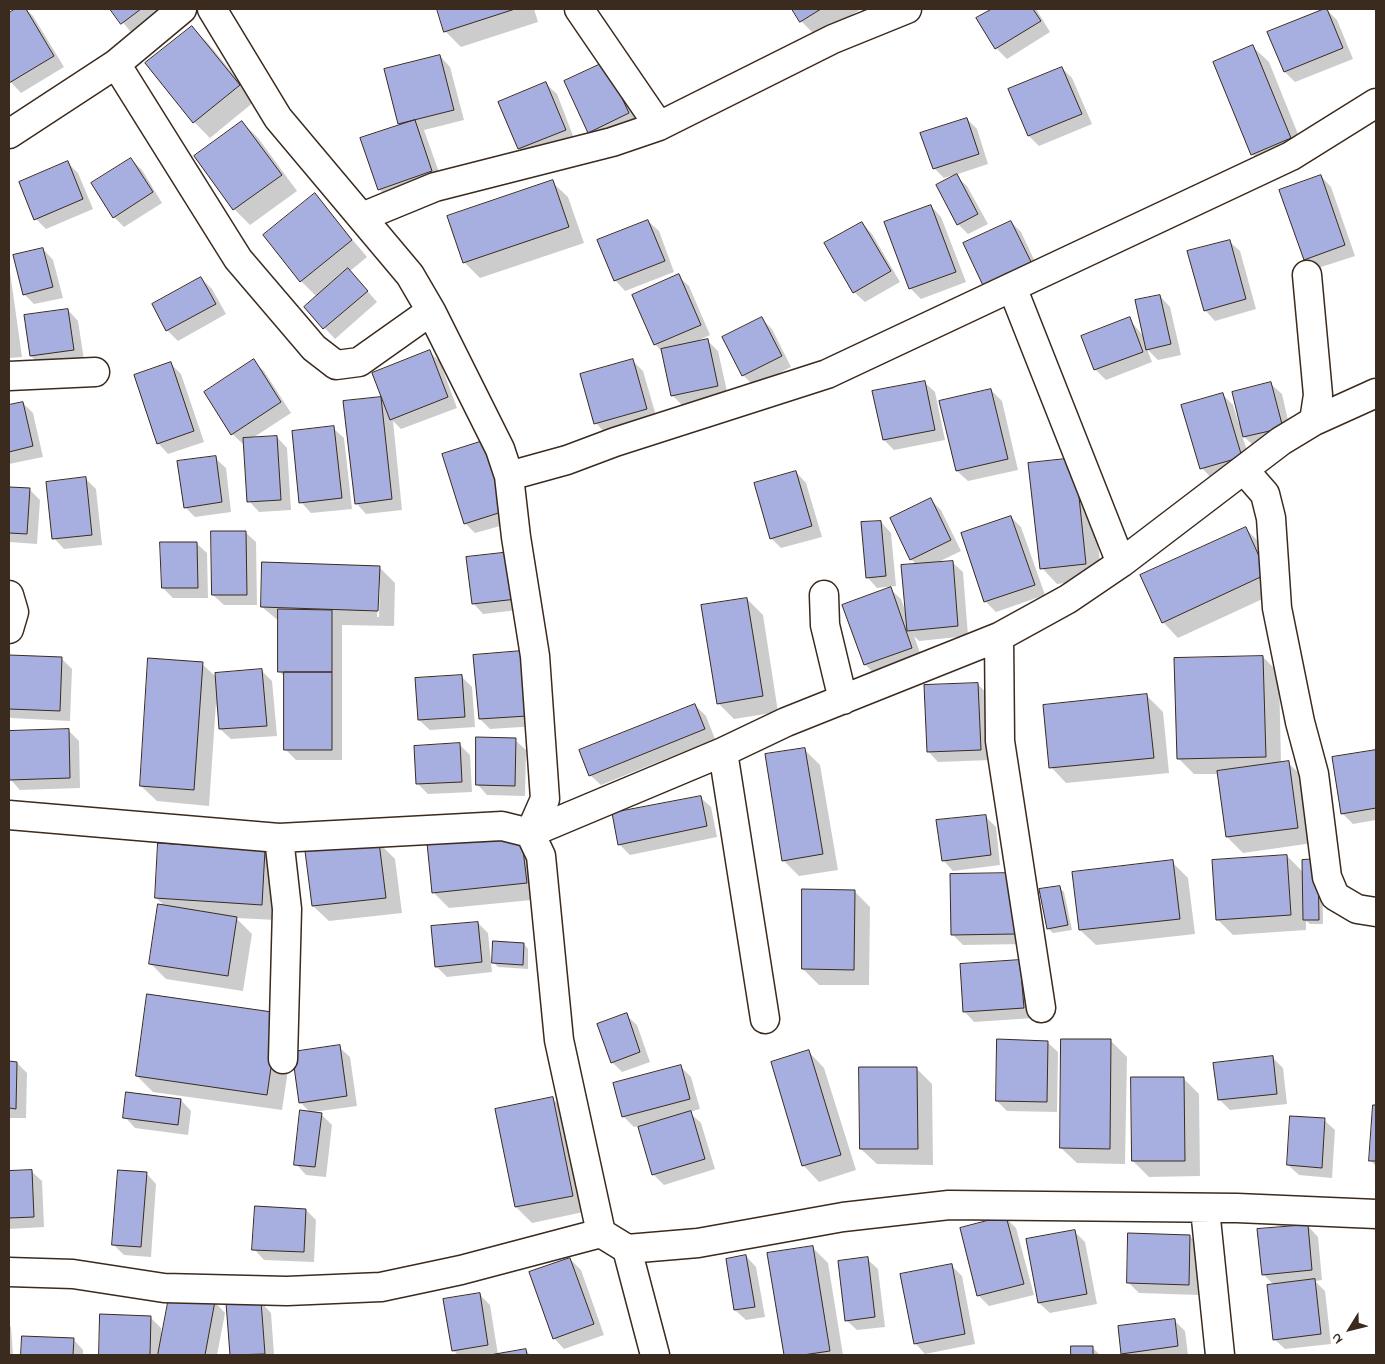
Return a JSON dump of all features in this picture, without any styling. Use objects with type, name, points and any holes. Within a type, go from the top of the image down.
[{"type":"street","points":[[9,134],[116,64],[182,9]]},
{"type":"street","points":[[212,9],[278,118],[410,275],[431,311],[500,449],[509,476],[516,537],[535,656],[545,799],[530,832],[541,856],[559,1040],[601,1233],[627,1249],[698,1243],[843,1217],[949,1205],[1237,1208],[1376,1214]]},
{"type":"street","points":[[579,9],[659,126]]},
{"type":"street","points":[[362,217],[435,187],[612,142],[659,126],[833,39],[908,9]]},
{"type":"street","points":[[116,64],[238,259],[314,348],[336,365],[359,362],[431,311]]},
{"type":"street","points":[[509,476],[567,460],[615,442],[827,374],[1291,156],[1376,103]]},
{"type":"street","points":[[1307,275],[1318,395],[1314,421]]},
{"type":"street","points":[[1012,287],[1121,563]]},
{"type":"street","points":[[9,376],[95,372]]},
{"type":"street","points":[[9,815],[279,838],[502,826],[530,832],[723,752],[786,722],[999,637],[1068,599],[1121,563],[1281,441],[1314,421],[1376,393]]},
{"type":"street","points":[[1244,470],[1264,494],[1271,518],[1277,608],[1300,722],[1314,774],[1327,877],[1335,896],[1357,909],[1376,912]]},
{"type":"street","points":[[9,594],[14,612],[9,629]]},
{"type":"street","points":[[824,595],[825,625],[843,700]]},
{"type":"street","points":[[999,637],[1000,741],[1041,1008]]},
{"type":"street","points":[[723,752],[765,1019]]},
{"type":"street","points":[[279,838],[287,909],[283,1059]]},
{"type":"street","points":[[1205,1209],[1220,1355]]},
{"type":"street","points":[[9,1272],[73,1274],[164,1288],[287,1291],[381,1287],[461,1270],[601,1233]]},
{"type":"street","points":[[627,1249],[655,1355]]},
{"type":"building","points":[[15,9],[26,9],[54,56],[9,83],[9,13]]},
{"type":"building","points":[[110,9],[141,9],[121,24]]},
{"type":"building","points":[[437,9],[515,9],[444,32]]},
{"type":"building","points":[[792,9],[821,9],[800,22]]},
{"type":"building","points":[[992,9],[1033,9],[1041,21],[995,49],[976,18]]},
{"type":"building","points":[[1327,9],[1343,48],[1284,72],[1267,32]]},
{"type":"building","points":[[192,26],[240,85],[193,123],[145,63]]},
{"type":"building","points":[[1253,45],[1291,138],[1251,155],[1213,62]]},
{"type":"building","points":[[440,55],[454,110],[398,124],[384,69]]},
{"type":"building","points":[[605,62],[629,113],[588,133],[564,81]]},
{"type":"building","points":[[1062,67],[1082,114],[1028,136],[1008,89]]},
{"type":"building","points":[[546,82],[566,130],[518,149],[498,102]]},
{"type":"building","points":[[967,118],[979,154],[933,169],[920,133]]},
{"type":"building","points":[[415,120],[432,171],[378,190],[360,138]]},
{"type":"building","points":[[242,121],[282,175],[233,210],[194,156]]},
{"type":"building","points":[[131,158],[153,192],[113,218],[91,183]]},
{"type":"building","points":[[68,161],[83,199],[34,220],[19,182]]},
{"type":"building","points":[[957,174],[978,214],[957,225],[936,185]]},
{"type":"building","points":[[1321,175],[1345,245],[1304,260],[1279,190]]},
{"type":"building","points":[[553,180],[569,227],[463,263],[447,216]]},
{"type":"building","points":[[315,193],[352,240],[300,282],[263,235]]},
{"type":"building","points":[[931,205],[956,272],[909,289],[884,222]]},
{"type":"building","points":[[648,220],[665,261],[614,281],[597,240]]},
{"type":"building","points":[[1011,221],[1035,270],[987,294],[963,243]]},
{"type":"building","points":[[862,222],[891,271],[853,293],[824,243]]},
{"type":"building","points":[[1230,240],[1246,299],[1204,311],[1187,251]]},
{"type":"building","points":[[43,248],[53,287],[23,295],[13,255]]},
{"type":"building","points":[[348,268],[368,291],[323,329],[304,307]]},
{"type":"building","points":[[679,274],[701,325],[654,345],[632,295]]},
{"type":"building","points":[[201,277],[216,304],[166,331],[152,304]]},
{"type":"building","points":[[1160,295],[1171,344],[1146,350],[1135,300]]},
{"type":"building","points":[[68,309],[74,350],[30,356],[24,315]]},
{"type":"building","points":[[762,317],[782,356],[742,376],[722,337]]},
{"type":"building","points":[[1130,317],[1143,352],[1094,370],[1081,336]]},
{"type":"building","points":[[708,339],[718,386],[671,396],[661,349]]},
{"type":"building","points":[[430,350],[448,397],[390,420],[372,373]]},
{"type":"building","points":[[254,359],[281,402],[231,435],[204,392]]},
{"type":"building","points":[[633,359],[647,409],[594,424],[580,374]]},
{"type":"building","points":[[171,362],[194,431],[157,444],[134,375]]},
{"type":"building","points":[[925,381],[935,430],[883,440],[872,391]]},
{"type":"building","points":[[1271,382],[1283,428],[1243,437],[1232,392]]},
{"type":"building","points":[[991,389],[1008,459],[956,471],[939,401]]},
{"type":"building","points":[[1223,393],[1242,457],[1200,469],[1181,405]]},
{"type":"building","points":[[381,397],[392,499],[355,504],[343,401]]},
{"type":"building","points":[[23,402],[33,446],[9,452],[9,405]]},
{"type":"building","points":[[334,426],[342,498],[299,503],[292,431]]},
{"type":"building","points":[[277,436],[281,500],[247,502],[243,438]]},
{"type":"building","points":[[486,440],[508,510],[464,524],[442,454]]},
{"type":"building","points":[[216,456],[222,502],[184,508],[177,461]]},
{"type":"building","points":[[1075,458],[1086,564],[1040,569],[1028,463]]},
{"type":"building","points":[[796,471],[812,526],[770,539],[754,483]]},
{"type":"building","points":[[86,477],[92,535],[52,539],[46,482]]},
{"type":"building","points":[[9,487],[30,488],[27,534],[9,533]]},
{"type":"building","points":[[931,498],[951,540],[910,560],[890,518]]},
{"type":"building","points":[[1011,516],[1035,585],[984,602],[961,533]]},
{"type":"building","points":[[881,521],[886,576],[866,578],[861,522]]},
{"type":"building","points":[[1246,527],[1267,574],[1162,623],[1140,575]]},
{"type":"building","points":[[211,531],[246,531],[247,595],[212,595]]},
{"type":"building","points":[[160,542],[197,542],[198,588],[162,588]]},
{"type":"building","points":[[511,552],[517,599],[472,604],[466,557]]},
{"type":"building","points":[[953,561],[958,626],[907,631],[901,565]]},
{"type":"building","points":[[262,562],[380,566],[378,611],[261,607]]},
{"type":"building","points":[[891,587],[912,648],[864,665],[842,605]]},
{"type":"building","points":[[747,598],[763,696],[717,704],[701,605]]},
{"type":"building","points":[[278,609],[332,610],[332,672],[278,672]]},
{"type":"building","points":[[522,651],[527,716],[479,719],[473,655]]},
{"type":"building","points":[[9,655],[62,657],[60,711],[9,709]]},
{"type":"building","points":[[1263,656],[1266,757],[1177,759],[1174,658]]},
{"type":"building","points":[[148,658],[203,662],[194,790],[140,786]]},
{"type":"building","points":[[262,669],[267,726],[219,729],[215,673]]},
{"type":"building","points":[[284,672],[332,672],[332,750],[284,750]]},
{"type":"building","points":[[462,675],[465,717],[418,720],[415,678]]},
{"type":"building","points":[[978,683],[981,750],[927,752],[924,685]]},
{"type":"building","points":[[1147,694],[1154,758],[1049,768],[1043,705]]},
{"type":"building","points":[[695,704],[705,729],[589,776],[579,750]]},
{"type":"building","points":[[69,729],[70,778],[9,780],[9,731]]},
{"type":"building","points":[[476,737],[516,738],[515,786],[476,785]]},
{"type":"building","points":[[460,743],[462,782],[416,784],[414,746]]},
{"type":"building","points":[[805,748],[823,854],[782,861],[765,754]]},
{"type":"building","points":[[1376,750],[1376,808],[1341,814],[1332,757]]},
{"type":"building","points":[[1289,761],[1298,828],[1226,837],[1217,771]]},
{"type":"building","points":[[701,796],[707,826],[618,845],[612,813]]},
{"type":"building","points":[[986,815],[991,855],[942,861],[936,820]]},
{"type":"building","points":[[521,833],[527,883],[432,893],[427,843]]},
{"type":"building","points":[[379,842],[386,898],[312,906],[305,851]]},
{"type":"building","points":[[158,843],[265,850],[262,905],[155,898]]},
{"type":"building","points":[[1287,855],[1291,915],[1216,920],[1212,860]]},
{"type":"building","points":[[1318,859],[1319,920],[1303,920],[1302,860]]},
{"type":"building","points":[[1173,860],[1180,919],[1079,930],[1072,872]]},
{"type":"building","points":[[1013,873],[1015,934],[951,935],[950,874]]},
{"type":"building","points":[[1060,886],[1068,925],[1047,929],[1039,889]]},
{"type":"building","points":[[802,889],[855,890],[854,970],[802,969]]},
{"type":"building","points":[[158,904],[237,917],[228,976],[149,964]]},
{"type":"building","points":[[478,922],[482,962],[435,967],[431,926]]},
{"type":"building","points":[[493,941],[524,943],[523,965],[492,963]]},
{"type":"building","points":[[1020,960],[1024,1008],[963,1012],[960,964]]},
{"type":"building","points":[[147,994],[279,1013],[267,1095],[136,1076]]},
{"type":"building","points":[[627,1013],[640,1052],[611,1063],[597,1024]]},
{"type":"building","points":[[997,1039],[1048,1041],[1047,1102],[996,1101]]},
{"type":"building","points":[[1061,1039],[1111,1039],[1110,1149],[1060,1148]]},
{"type":"building","points":[[340,1045],[347,1096],[299,1103],[292,1052]]},
{"type":"building","points":[[809,1050],[841,1155],[802,1166],[771,1062]]},
{"type":"building","points":[[1273,1056],[1277,1094],[1218,1100],[1213,1063]]},
{"type":"building","points":[[9,1061],[17,1062],[16,1109],[9,1108]]},
{"type":"building","points":[[681,1065],[690,1099],[622,1117],[613,1083]]},
{"type":"building","points":[[859,1067],[917,1067],[918,1149],[860,1149]]},
{"type":"building","points":[[1131,1077],[1184,1077],[1185,1161],[1132,1161]]},
{"type":"building","points":[[126,1092],[181,1099],[178,1125],[123,1118]]},
{"type":"building","points":[[553,1097],[573,1196],[515,1207],[495,1109]]},
{"type":"building","points":[[1373,1105],[1376,1105],[1376,1161],[1369,1161]]},
{"type":"building","points":[[300,1110],[322,1113],[315,1167],[294,1165]]},
{"type":"building","points":[[691,1111],[705,1159],[652,1175],[638,1127]]},
{"type":"building","points":[[1290,1116],[1325,1118],[1322,1168],[1287,1165]]},
{"type":"building","points":[[32,1170],[34,1217],[9,1218],[9,1171]]},
{"type":"building","points":[[118,1170],[147,1172],[141,1247],[112,1245]]},
{"type":"building","points":[[255,1206],[306,1209],[304,1252],[252,1250]]},
{"type":"building","points":[[1006,1216],[1024,1284],[977,1296],[960,1228]]},
{"type":"building","points":[[1308,1225],[1312,1270],[1262,1275],[1257,1229]]},
{"type":"building","points":[[1075,1230],[1087,1294],[1038,1303],[1026,1239]]},
{"type":"building","points":[[1128,1233],[1190,1235],[1189,1285],[1127,1283]]},
{"type":"building","points":[[813,1246],[830,1351],[803,1355],[784,1355],[767,1253]]},
{"type":"building","points":[[746,1255],[755,1307],[734,1310],[726,1259]]},
{"type":"building","points":[[868,1257],[875,1317],[845,1321],[838,1261]]},
{"type":"building","points":[[570,1258],[594,1324],[553,1339],[529,1272]]},
{"type":"building","points":[[952,1264],[965,1334],[914,1344],[900,1274]]},
{"type":"building","points":[[1315,1279],[1321,1334],[1273,1340],[1267,1285]]},
{"type":"building","points":[[170,1292],[215,1301],[205,1355],[158,1355]]},
{"type":"building","points":[[480,1293],[488,1345],[452,1351],[443,1299]]},
{"type":"building","points":[[261,1301],[265,1354],[230,1355],[226,1303]]},
{"type":"building","points":[[100,1314],[151,1316],[150,1355],[99,1355]]},
{"type":"building","points":[[1175,1319],[1178,1346],[1121,1354],[1118,1326]]},
{"type":"building","points":[[22,1336],[74,1338],[73,1355],[21,1355]]},
{"type":"building","points":[[1071,1346],[1093,1346],[1093,1355],[1071,1355]]},
{"type":"building","points":[[526,1349],[527,1355],[490,1355]]}]
